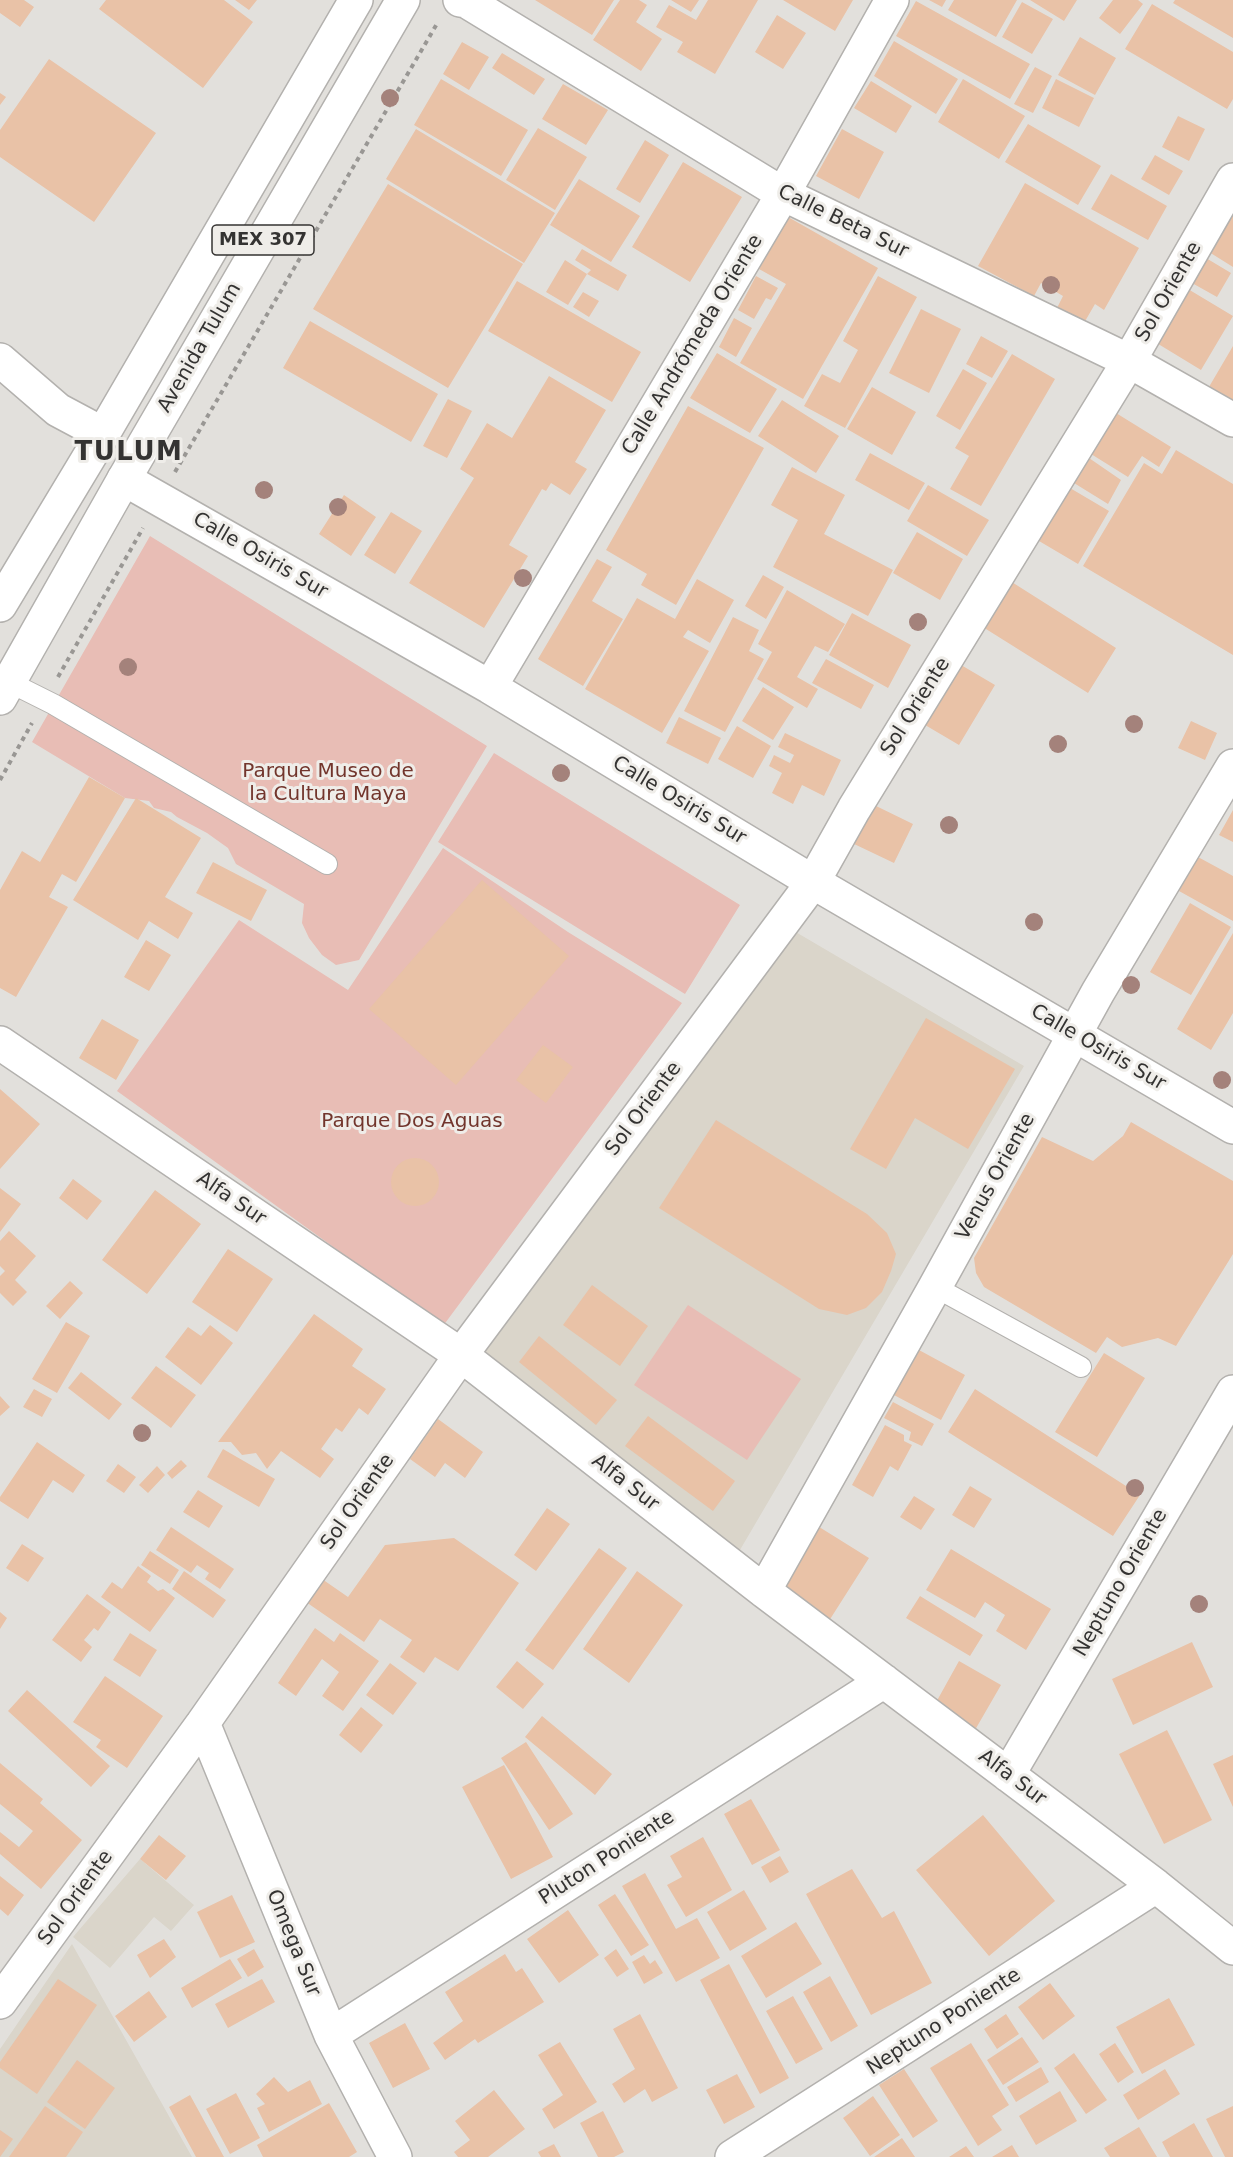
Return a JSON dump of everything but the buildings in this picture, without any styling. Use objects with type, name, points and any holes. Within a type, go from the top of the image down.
[{"type":"street","name":"Avenida Tulum","points":[[0,605],[103,434],[356,0]]},
{"type":"street","name":"Avenida Tulum","points":[[4,690],[403,0]]},
{"type":"street","name":"Calle Andrómeda Oriente","points":[[490,687],[783,194],[892,0]]},
{"type":"street","points":[[450,10],[466,1]]},
{"type":"street","name":"Calle Beta Sur","points":[[466,1],[783,194],[1129,361],[1233,420]]},
{"type":"street","name":"Sol Oriente","points":[[0,2002],[203,1724],[461,1355],[813,882],[854,809],[1129,361],[1233,180]]},
{"type":"street","points":[[0,360],[58,410],[103,434]]},
{"type":"street","name":"Calle Osiris Sur","points":[[124,479],[490,687],[813,882],[1233,1126]]},
{"type":"street","name":"Venus Oriente","points":[[764,1591],[1075,1034],[1233,766]]},
{"type":"street","name":"Alfa Sur","points":[[0,1043],[461,1355],[764,1591],[1156,1886],[1233,1948]]},
{"type":"street","name":"Neptuno Oriente","points":[[1008,1775],[1233,1392]]},
{"type":"street","name":"Pluton Poniente","points":[[331,2035],[884,1681]]},
{"type":"street","name":"Omega Sur","points":[[203,1724],[331,2035],[395,2157]]},
{"type":"street","name":"Neptuno Poniente","points":[[733,2157],[1156,1886]]},
{"type":"lane","points":[[4,690],[45,700],[327,864]]},
{"type":"lane","points":[[935,1287],[1081,1367]]},
{"type":"path","points":[[0,780],[159,499],[450,10]]},
{"type":"shaded area","points":[[794,931],[1024,1066],[737,1555],[477,1351]]},
{"type":"shaded area","points":[[140,1859],[194,1905],[171,1931],[154,1917],[110,1968],[73,1937]]},
{"type":"shaded area","points":[[72,1944],[192,2157],[0,2157],[0,2049]]},
{"type":"green space","name":"Parque Museo de la Cultura Maya","points":[[150,536],[487,746],[359,960],[336,965],[322,955],[309,938],[302,923],[304,904],[236,864],[228,848],[207,833],[171,812],[154,808],[149,801],[125,798],[32,742]]},
{"type":"green space","points":[[494,753],[740,905],[685,994],[438,842]]},
{"type":"green space","name":"Parque Dos Aguas","points":[[443,848],[568,932],[682,1003],[443,1326],[117,1091],[239,920],[348,990]]},
{"type":"green space","points":[[688,1305],[801,1379],[747,1460],[634,1385]]},
{"type":"district","name":"TULUM","points":[[129,453]]}]
